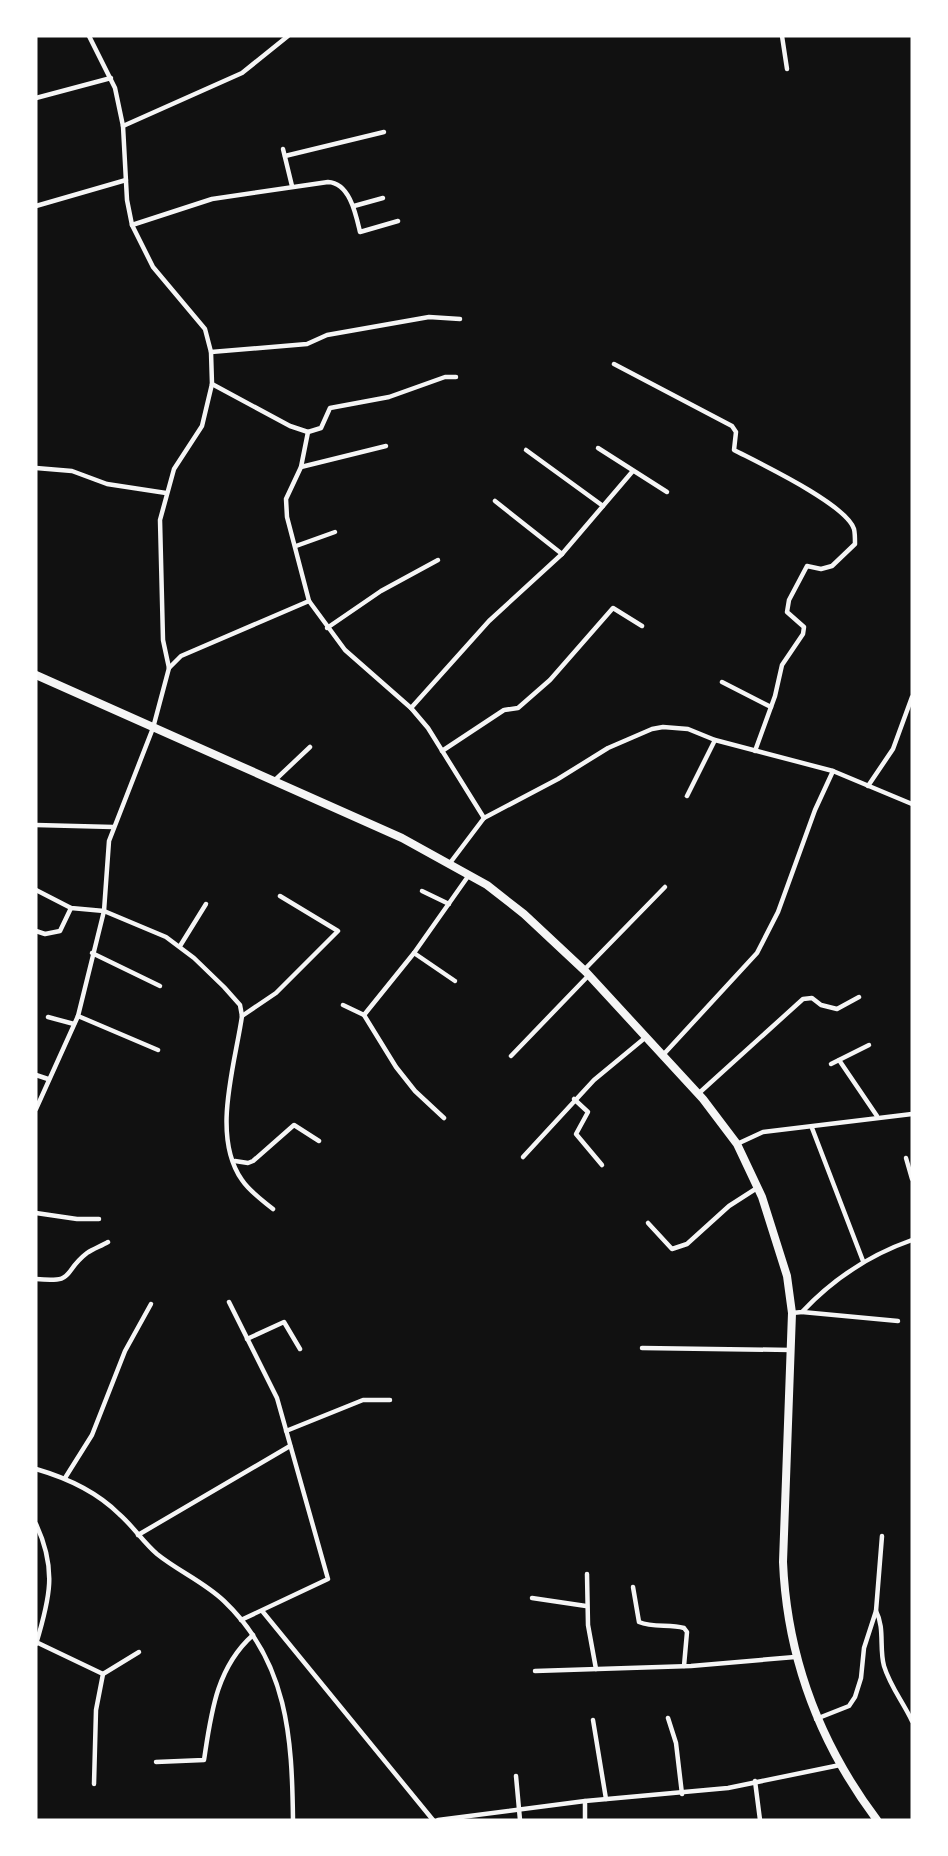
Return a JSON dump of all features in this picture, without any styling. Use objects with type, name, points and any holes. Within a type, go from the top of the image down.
[{"type":"main road","points":[[36,675],[402,838],[487,885],[524,914],[586,973],[663,1054],[737,1144],[779,1245],[792,1313],[783,1562],[785,1601],[795,1657],[816,1719],[840,1765],[877,1820]]},
{"type":"street","points":[[89,36],[111,78],[123,126],[126,180],[132,225],[153,267],[205,329],[211,352],[212,384],[202,426],[174,469],[160,520],[163,640],[170,668]]},
{"type":"street","points":[[123,126],[242,73],[288,36]]},
{"type":"street","points":[[782,36],[787,69]]},
{"type":"street","points":[[36,98],[111,78]]},
{"type":"street","points":[[285,156],[384,132]]},
{"type":"street","points":[[283,149],[292,186]]},
{"type":"street","points":[[36,206],[126,180]]},
{"type":"street","points":[[132,225],[212,199],[292,186],[337,183],[354,206],[360,232],[398,221]]},
{"type":"street","points":[[354,206],[383,198]]},
{"type":"street","points":[[211,352],[307,344],[327,335],[417,319],[445,316],[460,319]]},
{"type":"street","points":[[614,364],[732,426],[736,432],[734,450],[830,503],[846,517],[854,529],[855,543],[832,566],[821,569],[807,566],[789,600],[788,612],[801,623],[803,634],[782,665],[771,707],[755,751]]},
{"type":"street","points":[[212,384],[290,426],[309,432],[321,428],[330,408],[389,398],[445,377],[456,377]]},
{"type":"street","points":[[309,432],[301,467],[286,499],[287,517],[309,601],[327,628],[368,672],[411,708],[442,751],[484,818]]},
{"type":"street","points":[[301,467],[386,446]]},
{"type":"street","points":[[598,448],[632,472],[667,492]]},
{"type":"street","points":[[526,450],[603,506]]},
{"type":"street","points":[[36,468],[72,471],[107,484],[166,493]]},
{"type":"street","points":[[411,708],[489,621],[562,554],[632,472]]},
{"type":"street","points":[[495,501],[562,554]]},
{"type":"street","points":[[296,546],[335,531]]},
{"type":"street","points":[[327,628],[381,591],[438,560]]},
{"type":"street","points":[[36,1109],[78,1016],[104,912],[109,841],[153,728],[170,668],[181,656],[309,601]]},
{"type":"street","points":[[442,751],[504,710],[518,708],[550,680],[613,608],[642,626]]},
{"type":"street","points":[[722,682],[771,707]]},
{"type":"street","points":[[868,786],[893,749],[912,698]]},
{"type":"street","points":[[450,863],[484,818],[558,778],[608,747],[652,729],[681,728],[715,740],[833,771],[912,804]]},
{"type":"street","points":[[687,796],[715,740]]},
{"type":"street","points":[[274,781],[310,747]]},
{"type":"street","points":[[663,1054],[757,953],[778,912],[815,810],[833,771]]},
{"type":"street","points":[[36,825],[113,828]]},
{"type":"street","points":[[364,1015],[414,953],[470,875]]},
{"type":"street","points":[[511,1056],[665,886]]},
{"type":"street","points":[[36,890],[71,908],[104,912],[166,937],[180,946],[240,1005],[242,1016],[226,1110],[226,1125],[241,1178],[253,1193],[273,1209]]},
{"type":"street","points":[[422,891],[449,904]]},
{"type":"street","points":[[242,1016],[276,993],[338,931],[280,896]]},
{"type":"street","points":[[180,946],[206,904]]},
{"type":"street","points":[[36,931],[45,934],[60,931],[71,908]]},
{"type":"street","points":[[92,953],[160,986]]},
{"type":"street","points":[[414,953],[455,981]]},
{"type":"street","points":[[698,1094],[803,999],[812,998],[821,1005],[837,1008],[859,998]]},
{"type":"street","points":[[343,1005],[364,1015],[396,1067],[415,1091],[444,1118]]},
{"type":"street","points":[[78,1016],[158,1050]]},
{"type":"street","points":[[48,1017],[74,1024]]},
{"type":"street","points":[[523,1157],[574,1100],[646,1037]]},
{"type":"street","points":[[831,1064],[869,1045]]},
{"type":"street","points":[[839,1060],[877,1116]]},
{"type":"street","points":[[36,1075],[48,1079]]},
{"type":"street","points":[[574,1100],[588,1112],[576,1134],[603,1165]]},
{"type":"street","points":[[737,1144],[764,1132],[812,1128],[877,1116],[912,1114]]},
{"type":"street","points":[[235,1161],[248,1163],[253,1161],[294,1125],[319,1140]]},
{"type":"street","points":[[812,1128],[863,1261]]},
{"type":"street","points":[[906,1158],[912,1179]]},
{"type":"street","points":[[648,1223],[672,1248],[679,1248],[687,1244],[729,1206],[757,1188]]},
{"type":"street","points":[[36,1214],[99,1219]]},
{"type":"street","points":[[802,1312],[821,1292],[863,1261],[912,1240]]},
{"type":"street","points":[[36,1280],[58,1281],[66,1278],[86,1254],[108,1242]]},
{"type":"street","points":[[229,1302],[278,1398],[328,1579],[241,1620]]},
{"type":"street","points":[[65,1478],[92,1435],[125,1351],[151,1304]]},
{"type":"street","points":[[792,1313],[898,1321]]},
{"type":"street","points":[[247,1339],[284,1322],[300,1349]]},
{"type":"street","points":[[642,1348],[791,1350]]},
{"type":"street","points":[[286,1431],[363,1400],[390,1400]]},
{"type":"street","points":[[138,1535],[290,1446]]},
{"type":"street","points":[[36,1469],[65,1478],[100,1497],[159,1555],[211,1590],[253,1635],[284,1700],[292,1755],[293,1820]]},
{"type":"street","points":[[36,1524],[46,1546],[50,1577],[36,1643],[103,1674]]},
{"type":"street","points":[[816,1719],[849,1706],[855,1697],[861,1678],[864,1648],[876,1611],[882,1536]]},
{"type":"street","points":[[587,1574],[586,1606],[596,1669]]},
{"type":"street","points":[[633,1587],[639,1622],[647,1625],[684,1628],[687,1632],[684,1666]]},
{"type":"street","points":[[532,1598],[586,1606]]},
{"type":"street","points":[[876,1611],[880,1619],[883,1663],[889,1681],[912,1721]]},
{"type":"street","points":[[262,1612],[433,1820]]},
{"type":"street","points":[[156,1762],[204,1760],[213,1701],[219,1682],[242,1645],[253,1635]]},
{"type":"street","points":[[94,1784],[96,1710],[103,1674],[139,1652]]},
{"type":"street","points":[[535,1671],[684,1666],[795,1657]]},
{"type":"street","points":[[668,1718],[679,1756],[682,1794]]},
{"type":"street","points":[[593,1720],[606,1799]]},
{"type":"street","points":[[438,1820],[585,1801],[682,1794],[840,1765]]},
{"type":"street","points":[[516,1776],[520,1820]]},
{"type":"street","points":[[755,1781],[760,1820]]},
{"type":"street","points":[[585,1801],[585,1820]]}]
